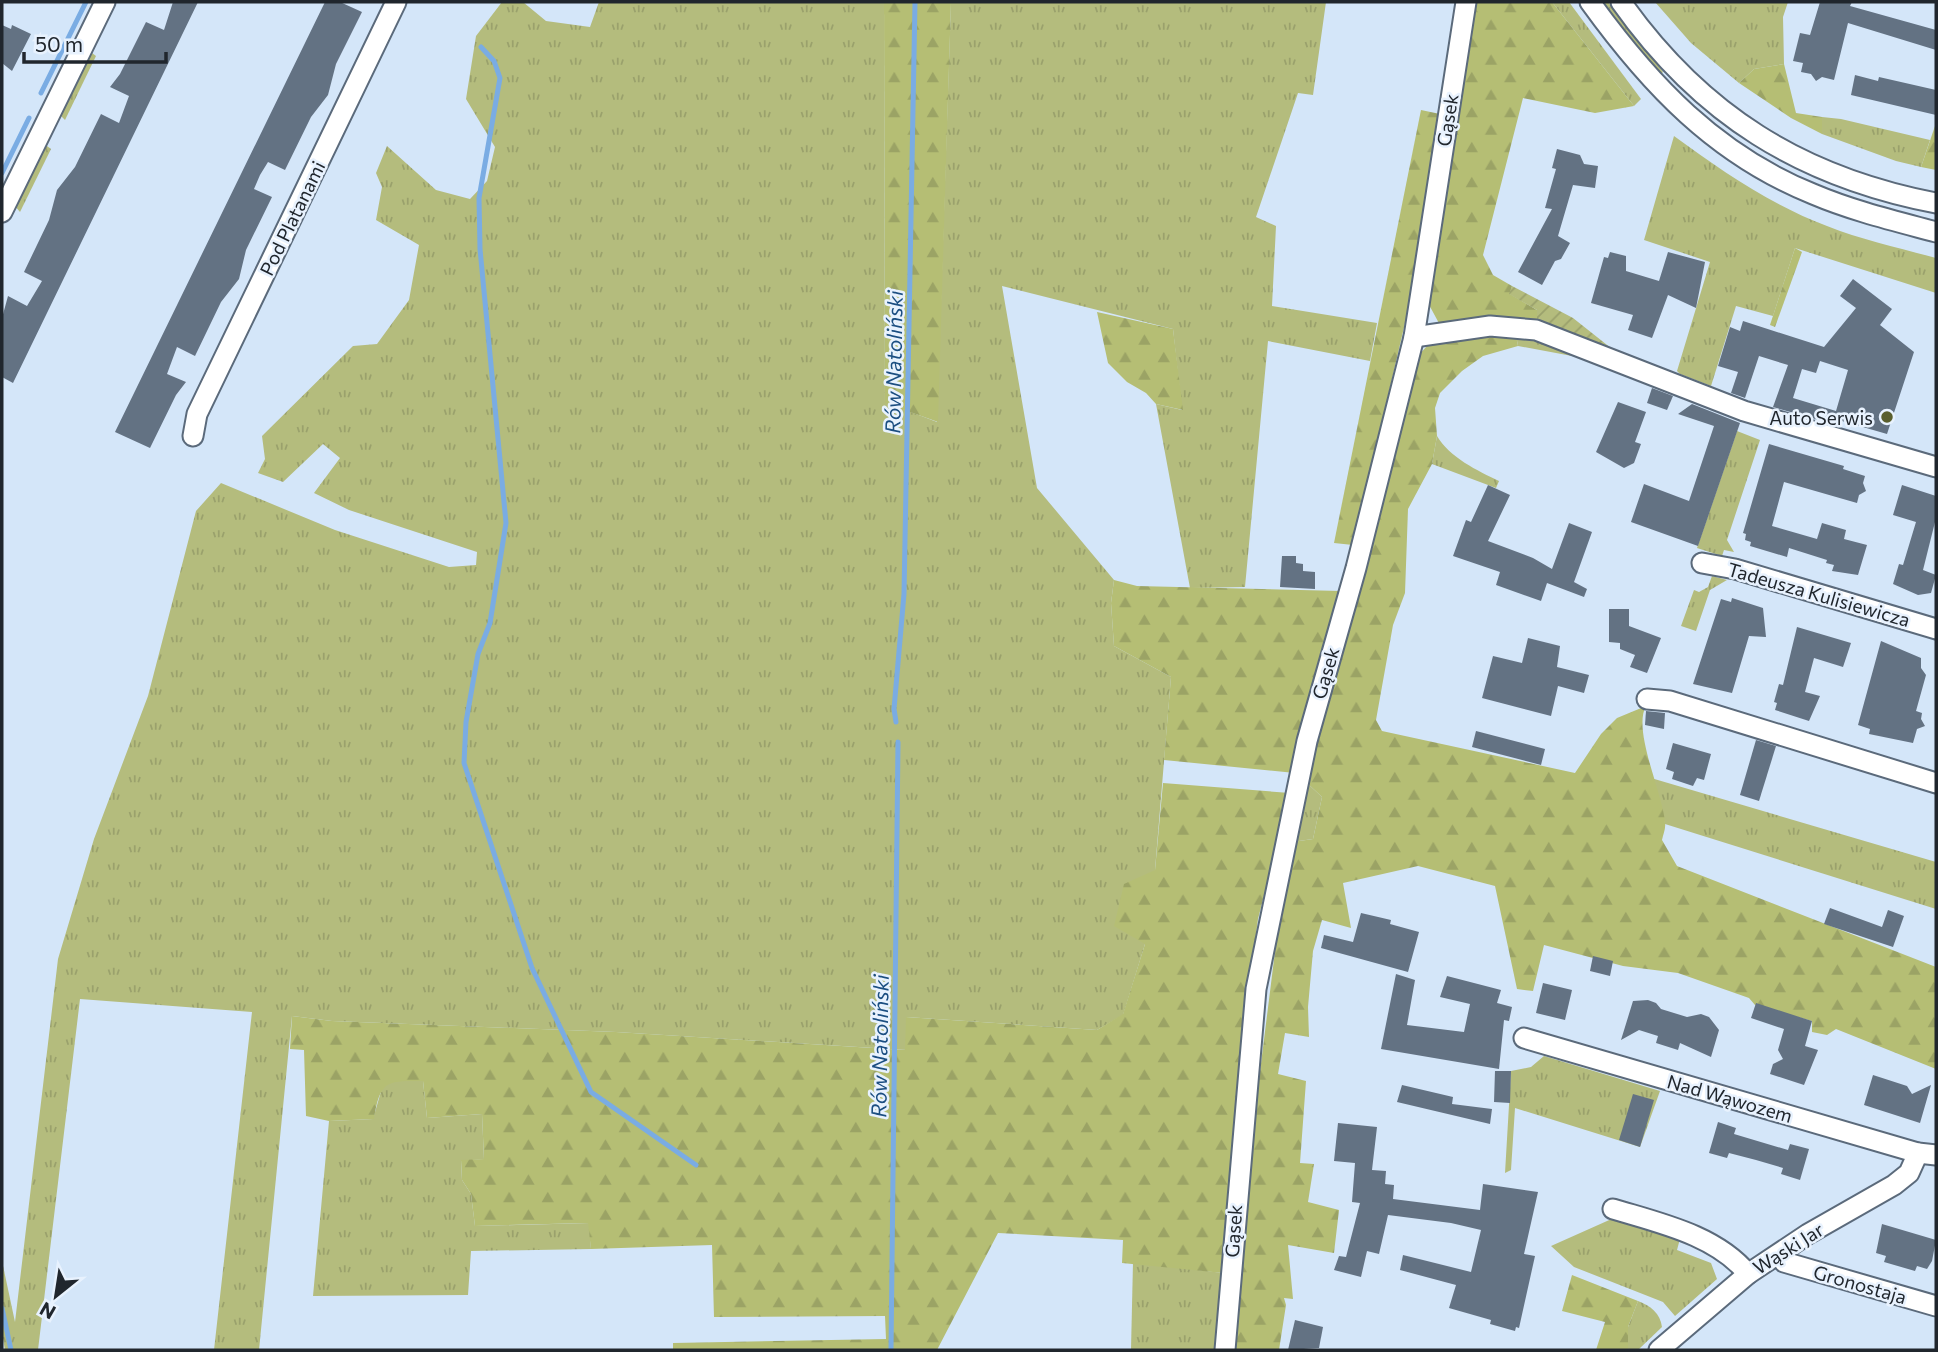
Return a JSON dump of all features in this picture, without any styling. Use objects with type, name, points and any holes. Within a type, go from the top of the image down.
[{"type":"street","points":[[2,212],[105,2]]},
{"type":"street","name":"Pod Platanami","points":[[193,436],[197,414],[396,2]]},
{"type":"street","name":"Gąsek","points":[[1224,1350],[1246,1080],[1260,967],[1313,718],[1356,568],[1414,337],[1466,2]]},
{"type":"street","points":[[1590,2],[1645,75],[1681,111],[1745,158],[1811,194],[1846,207],[1936,232]]},
{"type":"street","points":[[1621,2],[1684,78],[1731,118],[1762,139],[1840,178],[1936,203]]},
{"type":"street","points":[[1414,337],[1490,326],[1536,330],[1744,411],[1936,467]]},
{"type":"street","name":"Tadeusza Kulisiewicza","points":[[1702,564],[1735,569],[1936,629]]},
{"type":"street","points":[[1647,699],[1670,701],[1936,783]]},
{"type":"street","name":"Nad Wąwozem","points":[[1524,1038],[1927,1154]]},
{"type":"street","name":"Wąski Jar","points":[[1659,1350],[1748,1274],[1808,1234],[1894,1185],[1927,1154]]},
{"type":"street","points":[[1613,1209],[1682,1230],[1718,1249],[1748,1274]]},
{"type":"street","name":"Gronostaja","points":[[1784,1262],[1936,1306]]},
{"type":"green space","points":[[502,2],[523,2],[546,21],[590,27],[599,2],[884,2],[885,402],[937,422],[951,2],[1326,2],[1313,95],[1298,93],[1256,217],[1276,226],[1272,306],[1377,323],[1370,361],[1268,341],[1245,587],[1190,588],[1156,404],[1182,410],[1173,329],[1002,286],[1037,488],[1114,580],[1111,603],[1114,646],[1171,677],[1155,870],[1145,944],[1123,1015],[1097,1030],[906,1017],[906,1050],[616,1032],[332,1021],[292,1016],[259,1350],[214,1350],[252,1012],[80,999],[38,1350],[5,1350],[2,1333],[2,1261],[15,1322],[58,959],[94,839],[148,696],[196,511],[221,483],[335,530],[449,567],[476,565],[477,552],[349,510],[314,493],[340,458],[323,444],[283,482],[258,473],[265,459],[262,436],[353,346],[377,344],[409,300],[419,245],[376,220],[382,187],[376,173],[387,146],[436,190],[470,199],[487,181],[495,147],[466,99],[476,36]]},
{"type":"green space","points":[[884,2],[951,2],[938,422],[885,403]]},
{"type":"green space","points":[[1474,2],[1552,2],[1634,106],[1595,113],[1523,98],[1483,255],[1493,275],[1512,286],[1510,294],[1537,310],[1537,327],[1441,327],[1427,301]]},
{"type":"green space","points":[[1552,2],[1569,2],[1641,99],[1634,106]]},
{"type":"green space","points":[[1602,2],[1608,2],[1663,72],[1661,74]]},
{"type":"green space","points":[[1655,2],[1788,2],[1783,17],[1784,64],[1754,69],[1739,83],[1691,43]]},
{"type":"green space","points":[[92,53],[96,56],[65,120],[59,114],[88,55]]},
{"type":"green space","points":[[1784,64],[1796,113],[1822,117],[1822,134],[1791,118],[1739,83],[1754,69]]},
{"type":"green space","points":[[1421,110],[1440,114],[1406,319],[1353,545],[1334,543]]},
{"type":"green space","points":[[1822,117],[1930,140],[1921,167],[1896,161],[1822,134]]},
{"type":"green space","points":[[1936,126],[1936,170],[1921,167]]},
{"type":"green space","points":[[1674,136],[1748,186],[1806,218],[1854,235],[1936,258],[1936,293],[1795,248],[1773,316],[1736,306],[1711,386],[1680,374],[1677,371],[1710,262],[1644,240]]},
{"type":"green space","points":[[47,146],[51,149],[20,212],[15,206],[43,148]]},
{"type":"green space","points":[[1795,248],[1802,252],[1775,327],[1770,325]]},
{"type":"green space","points":[[1512,286],[1573,318],[1621,356],[1537,327],[1537,310],[1509,294]]},
{"type":"green space","points":[[1097,312],[1173,329],[1183,410],[1156,404],[1146,393],[1127,382],[1108,363]]},
{"type":"green space","points":[[1515,330],[1588,359],[1518,346]]},
{"type":"green space","points":[[1515,330],[1518,346],[1483,356],[1462,371],[1440,393],[1435,408],[1437,436],[1432,464],[1408,509],[1405,593],[1393,625],[1376,720],[1382,731],[1575,773],[1601,734],[1617,718],[1646,706],[1643,731],[1663,811],[1665,825],[1662,840],[1677,866],[1936,967],[1936,1069],[1836,1029],[1827,1035],[1812,1032],[1812,1021],[1755,1005],[1749,998],[1678,973],[1623,966],[1544,945],[1533,991],[1517,989],[1495,886],[1418,866],[1343,883],[1351,928],[1322,920],[1313,951],[1308,1007],[1309,1037],[1285,1033],[1278,1074],[1306,1081],[1300,1163],[1314,1164],[1308,1202],[1339,1210],[1334,1253],[1288,1245],[1293,1299],[1284,1298],[1286,1305],[1279,1350],[1232,1350],[1244,1199],[1286,864],[1292,842],[1313,839],[1322,797],[1306,782],[1317,720],[1417,357],[1436,336]]},
{"type":"green space","points":[[1737,431],[1760,440],[1727,540],[1734,552],[1724,550],[1722,556],[1697,548]]},
{"type":"green space","points":[[1437,436],[1456,457],[1499,481],[1496,488],[1432,464]]},
{"type":"green space","points":[[1712,576],[1727,580],[1710,590],[1696,631],[1681,626],[1694,590],[1699,592],[1708,587]]},
{"type":"green space","points":[[1114,580],[1137,586],[1341,591],[1295,773],[1164,760],[1171,677],[1114,646],[1111,603]]},
{"type":"green space","points":[[1651,778],[1936,862],[1936,909],[1665,824]]},
{"type":"green space","points":[[1306,782],[1322,797],[1313,839],[1292,842]]},
{"type":"green space","points":[[1163,783],[1290,793],[1258,919],[1242,1039],[1223,1273],[1122,1263],[1123,1240],[998,1233],[937,1350],[673,1350],[673,1343],[886,1339],[885,1316],[714,1317],[712,1245],[591,1249],[588,1223],[475,1226],[471,1194],[462,1180],[461,1160],[484,1159],[482,1114],[427,1118],[423,1081],[401,1081],[387,1085],[379,1097],[374,1119],[329,1121],[306,1116],[304,1050],[290,1049],[292,1016],[332,1021],[616,1032],[905,1050],[906,1017],[1097,1030],[1123,1014],[1145,944],[1114,926],[1124,884],[1155,870]]},
{"type":"green space","points":[[1544,1056],[1660,1091],[1640,1147],[1515,1108],[1511,1170],[1505,1173],[1511,1071],[1531,1067]]},
{"type":"green space","points":[[391,1081],[423,1081],[427,1118],[482,1114],[484,1159],[461,1161],[462,1180],[471,1194],[475,1226],[589,1223],[591,1249],[471,1251],[468,1295],[313,1296],[329,1121],[373,1119],[382,1088]]},
{"type":"green space","points":[[1616,1217],[1681,1235],[1677,1250],[1711,1263],[1717,1279],[1675,1316],[1663,1302],[1574,1267],[1551,1246]]},
{"type":"green space","points":[[1133,1262],[1223,1273],[1218,1350],[1131,1350]]},
{"type":"green space","points":[[1572,1275],[1638,1301],[1628,1327],[1628,1350],[1596,1350],[1605,1322],[1562,1311]]},
{"type":"green space","points":[[1638,1301],[1654,1311],[1662,1327],[1638,1350],[1628,1350],[1628,1327]]},
{"type":"building","points":[[173,2],[198,2],[13,383],[2,377],[2,318],[8,296],[27,306],[42,281],[24,272],[49,220],[57,190],[75,167],[101,114],[119,123],[129,96],[110,87],[120,74],[146,22],[164,30]]},
{"type":"building","points":[[325,2],[340,2],[362,12],[336,64],[328,95],[311,117],[285,170],[268,162],[260,175],[254,189],[272,197],[246,250],[239,279],[221,302],[195,356],[177,347],[167,374],[186,382],[176,395],[150,448],[115,432]]},
{"type":"building","points":[[1820,2],[1852,2],[1850,6],[1936,30],[1936,50],[1848,23],[1834,80],[1822,77],[1816,81],[1811,74],[1801,72],[1803,63],[1793,61],[1800,33],[1810,35]]},
{"type":"building","points":[[2,25],[11,29],[12,25],[31,34],[12,71],[2,63]]},
{"type":"building","points":[[1855,75],[1878,81],[1879,77],[1936,90],[1936,115],[1851,95]]},
{"type":"building","points":[[1557,149],[1580,155],[1584,164],[1598,166],[1595,188],[1573,185],[1558,236],[1570,243],[1561,259],[1555,261],[1542,285],[1518,272],[1552,209],[1545,208],[1556,169],[1552,168]]},
{"type":"building","points":[[1610,252],[1626,256],[1626,271],[1659,281],[1668,252],[1705,262],[1696,308],[1668,295],[1652,338],[1628,330],[1633,315],[1591,303],[1604,257],[1608,258]]},
{"type":"building","points":[[1853,279],[1892,309],[1880,325],[1914,352],[1887,434],[1842,421],[1840,426],[1773,407],[1788,365],[1759,356],[1745,398],[1731,393],[1738,372],[1718,366],[1730,327],[1740,331],[1743,321],[1824,347],[1856,308],[1840,296]],"holes":[[[1820,361],[1848,370],[1836,411],[1793,398],[1802,369],[1816,373]]]},
{"type":"building","points":[[1652,388],[1673,396],[1667,410],[1647,403]]},
{"type":"building","points":[[1618,402],[1646,412],[1635,442],[1641,444],[1634,463],[1624,468],[1596,452]]},
{"type":"building","points":[[1692,404],[1740,423],[1698,546],[1631,522],[1644,484],[1689,501],[1714,426],[1678,414]]},
{"type":"building","points":[[1769,444],[1844,466],[1843,469],[1865,476],[1863,483],[1866,491],[1859,495],[1857,503],[1784,482],[1772,526],[1817,539],[1822,523],[1846,530],[1844,539],[1867,545],[1858,575],[1832,571],[1834,565],[1826,563],[1827,560],[1789,548],[1787,557],[1750,546],[1751,542],[1745,540],[1746,534],[1743,533]]},
{"type":"building","points":[[1488,485],[1510,495],[1488,541],[1533,558],[1552,569],[1569,523],[1592,532],[1574,582],[1587,589],[1584,597],[1547,583],[1541,601],[1496,585],[1500,572],[1453,556],[1466,520],[1471,522]]},
{"type":"building","points":[[1902,485],[1936,496],[1936,518],[1923,570],[1936,575],[1931,593],[1918,595],[1893,584],[1899,564],[1903,565],[1916,522],[1893,515]]},
{"type":"building","points":[[1282,556],[1296,556],[1296,563],[1303,564],[1303,571],[1315,572],[1315,589],[1280,587]]},
{"type":"building","points":[[1732,598],[1763,608],[1766,637],[1749,636],[1732,693],[1693,684],[1721,599],[1731,602]]},
{"type":"building","points":[[1609,609],[1629,609],[1629,626],[1661,638],[1647,673],[1630,667],[1635,655],[1620,649],[1620,643],[1609,642]]},
{"type":"building","points":[[1797,627],[1851,643],[1843,667],[1814,658],[1805,692],[1820,696],[1809,721],[1775,710],[1777,703],[1774,702],[1779,684],[1783,685]]},
{"type":"building","points":[[1528,638],[1560,646],[1557,667],[1589,675],[1584,693],[1558,686],[1551,716],[1482,698],[1493,656],[1522,663]]},
{"type":"building","points":[[1881,641],[1921,658],[1921,668],[1926,675],[1916,711],[1922,713],[1921,719],[1925,726],[1917,729],[1913,743],[1869,734],[1870,729],[1858,725]]},
{"type":"building","points":[[1646,711],[1665,713],[1664,729],[1645,725]]},
{"type":"building","points":[[1476,731],[1545,749],[1541,765],[1472,747]]},
{"type":"building","points":[[1756,740],[1776,746],[1759,801],[1740,795]]},
{"type":"building","points":[[1673,743],[1711,754],[1704,780],[1697,778],[1693,786],[1672,779],[1674,772],[1666,769]]},
{"type":"building","points":[[1830,908],[1882,927],[1888,910],[1904,916],[1893,947],[1824,924]]},
{"type":"building","points":[[1361,913],[1391,920],[1390,924],[1419,932],[1408,972],[1321,948],[1324,935],[1353,942]]},
{"type":"building","points":[[1593,956],[1613,961],[1610,976],[1590,971]]},
{"type":"building","points":[[1396,974],[1415,980],[1407,1025],[1464,1032],[1470,1004],[1440,997],[1447,976],[1501,990],[1497,1003],[1512,1007],[1509,1021],[1504,1020],[1499,1069],[1381,1049]]},
{"type":"building","points":[[1543,983],[1572,990],[1565,1020],[1536,1013]]},
{"type":"building","points":[[1648,1000],[1661,1009],[1687,1017],[1701,1014],[1709,1017],[1719,1030],[1711,1057],[1680,1043],[1678,1050],[1656,1043],[1658,1036],[1639,1030],[1621,1040],[1633,1001]]},
{"type":"building","points":[[1756,1003],[1812,1021],[1805,1046],[1818,1050],[1804,1085],[1770,1074],[1773,1064],[1783,1059],[1778,1050],[1784,1029],[1751,1018]]},
{"type":"building","points":[[1495,1071],[1511,1071],[1510,1103],[1494,1102]]},
{"type":"building","points":[[1873,1075],[1907,1086],[1912,1094],[1931,1085],[1920,1123],[1864,1105]]},
{"type":"building","points":[[1402,1085],[1453,1097],[1452,1104],[1492,1109],[1490,1124],[1397,1102]]},
{"type":"building","points":[[1633,1094],[1654,1100],[1640,1147],[1619,1140]]},
{"type":"building","points":[[1718,1122],[1736,1128],[1734,1134],[1788,1150],[1790,1144],[1809,1149],[1800,1180],[1781,1174],[1783,1168],[1729,1153],[1727,1158],[1709,1153]]},
{"type":"building","points":[[1338,1123],[1377,1127],[1372,1170],[1386,1171],[1385,1184],[1394,1185],[1393,1199],[1480,1210],[1483,1184],[1538,1192],[1524,1254],[1535,1256],[1519,1328],[1516,1327],[1515,1331],[1490,1324],[1491,1320],[1449,1308],[1456,1285],[1400,1270],[1403,1255],[1471,1272],[1481,1230],[1451,1223],[1388,1215],[1379,1254],[1367,1251],[1361,1277],[1334,1270],[1339,1256],[1346,1257],[1360,1203],[1352,1202],[1355,1163],[1334,1161]]},
{"type":"building","points":[[1882,1224],[1936,1240],[1932,1261],[1927,1269],[1917,1266],[1915,1271],[1884,1262],[1886,1256],[1876,1253]]},
{"type":"building","points":[[1295,1320],[1323,1327],[1319,1348],[1288,1350]]},
{"type":"waterway","points":[[41,93],[86,2]]},
{"type":"waterway","name":"Rów Natoliński","points":[[896,722],[894,709],[904,594],[915,2]]},
{"type":"waterway","points":[[481,47],[494,61],[500,78],[479,198],[480,249],[506,523],[490,623],[478,654],[466,722],[464,763],[532,968],[591,1092],[696,1165]]},
{"type":"waterway","points":[[2,173],[29,118]]},
{"type":"waterway","name":"Rów Natoliński","points":[[891,1350],[898,742]]},
{"type":"waterway","points":[[2,1308],[11,1350]]},
{"type":"place","name":"Auto Serwis","points":[[1887,417]]}]
